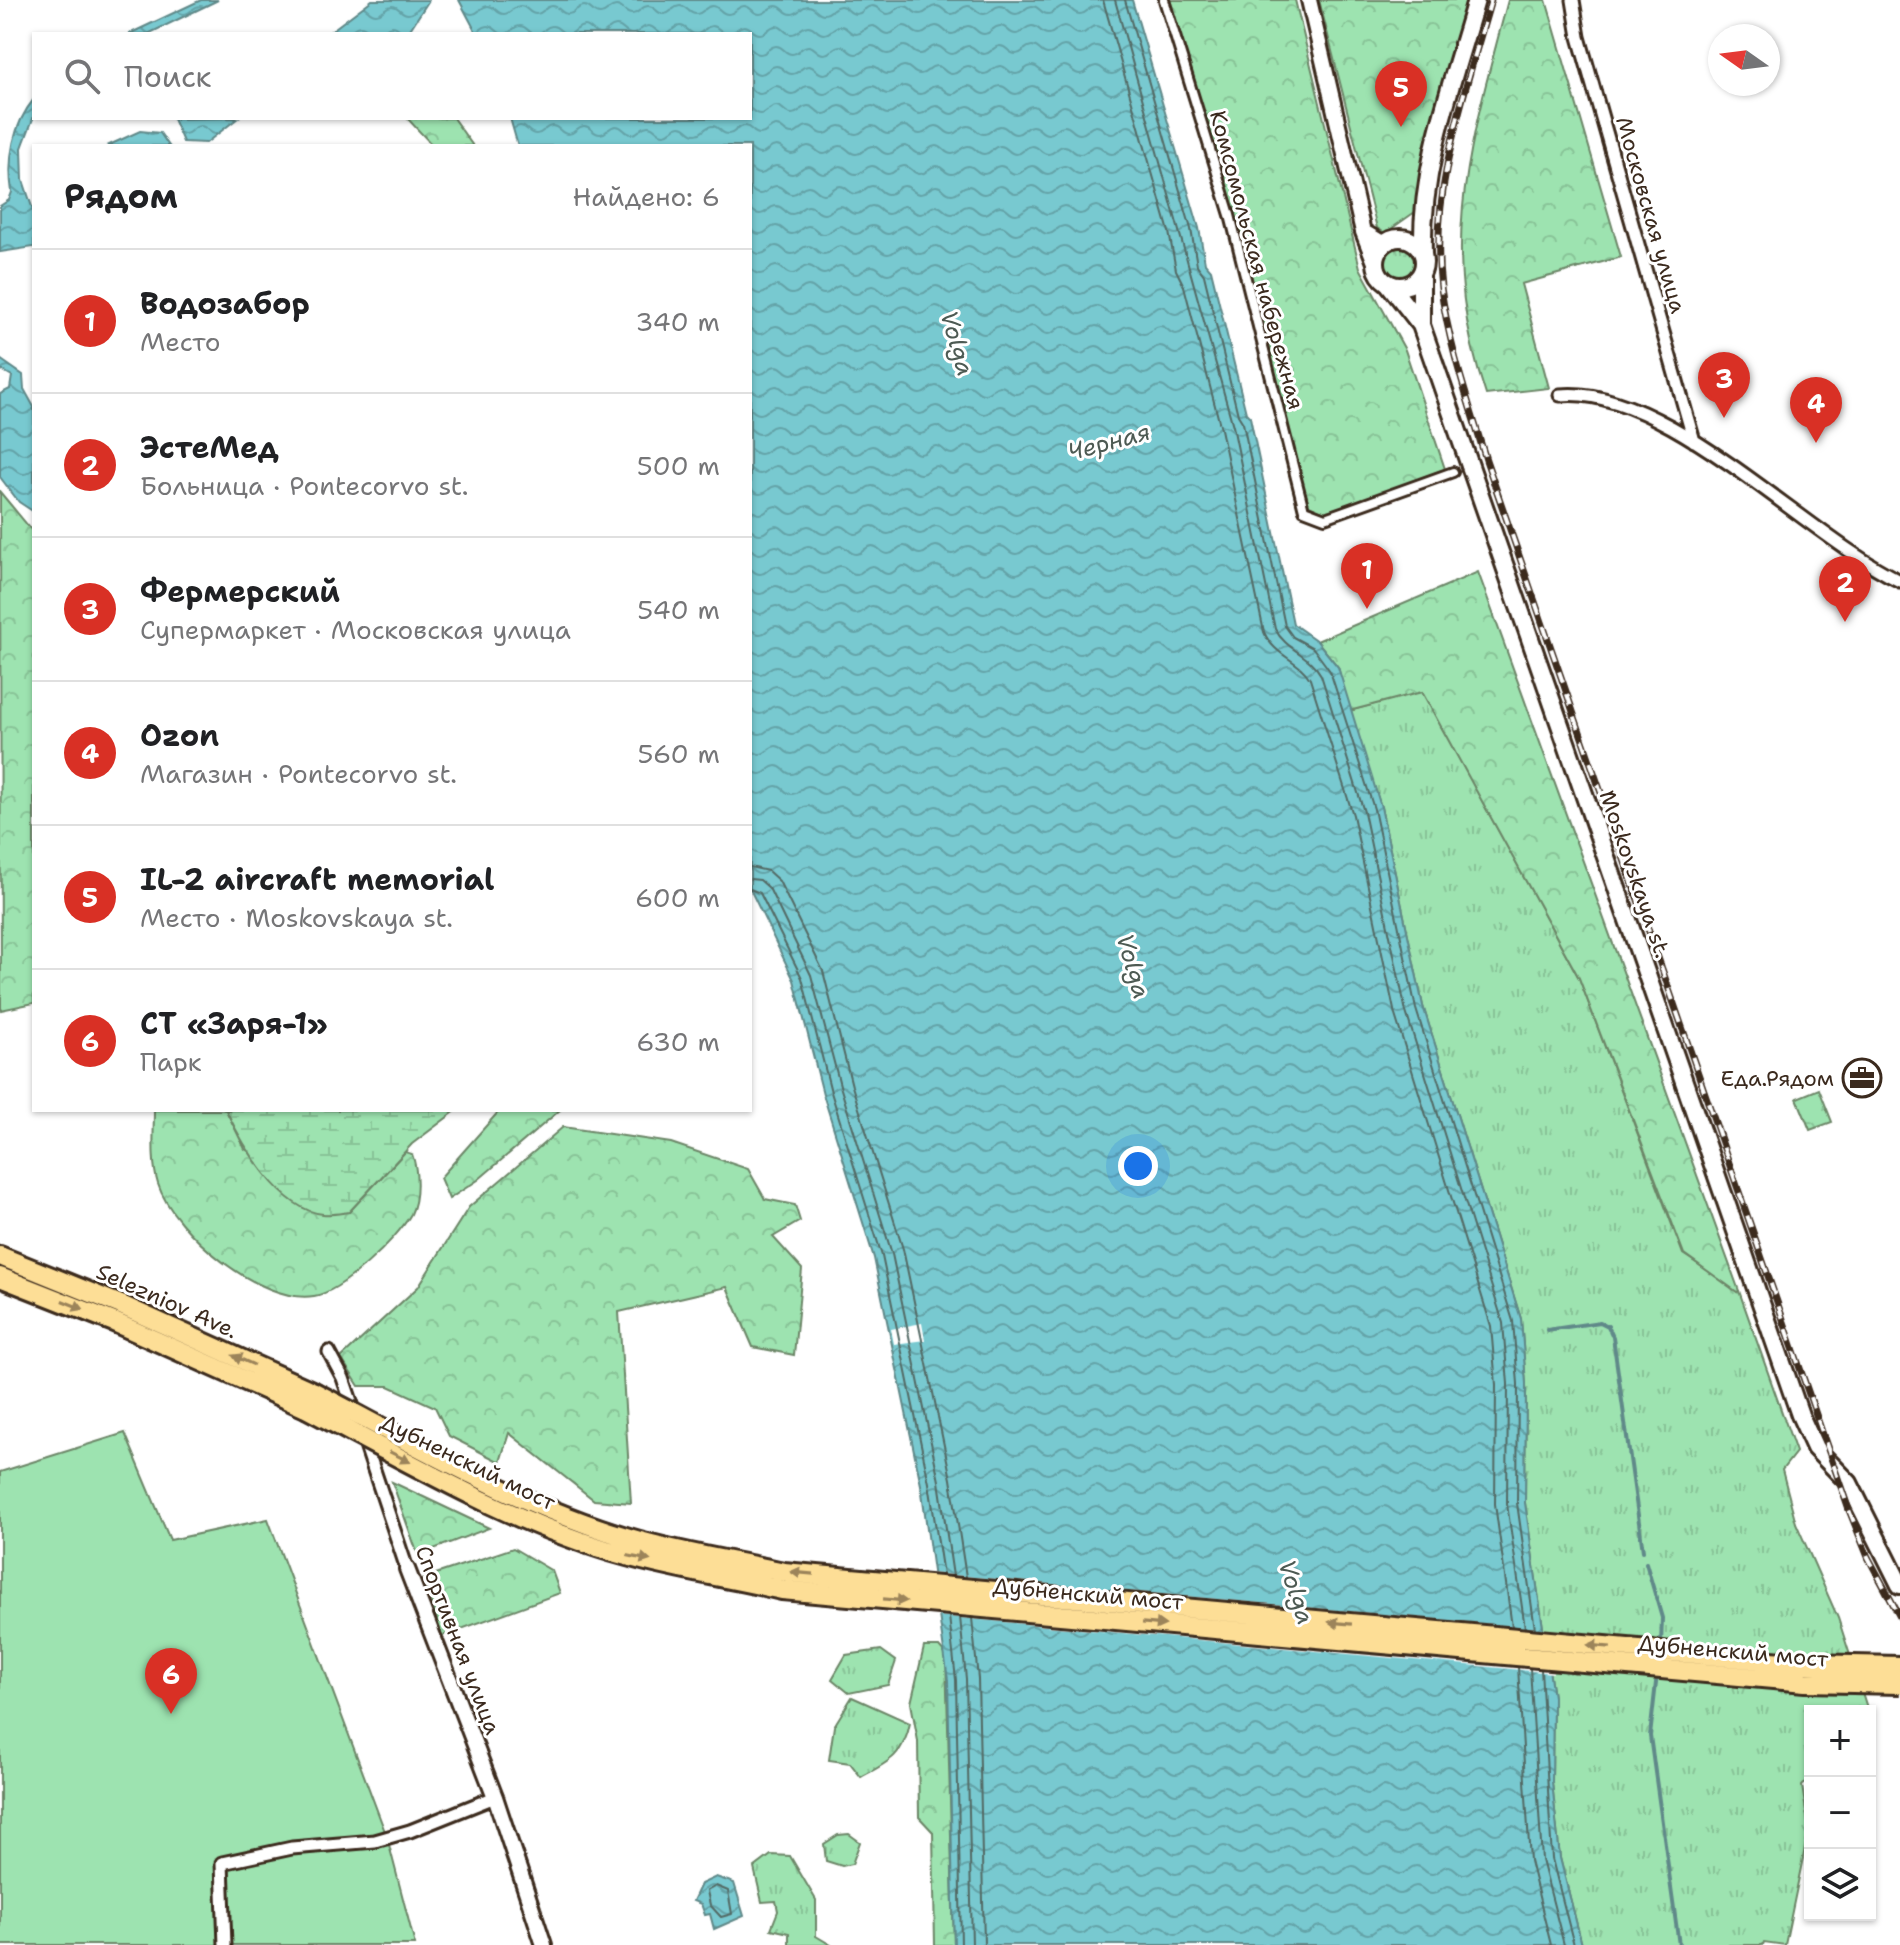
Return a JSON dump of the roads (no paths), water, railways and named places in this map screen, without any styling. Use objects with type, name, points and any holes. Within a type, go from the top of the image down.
[{"type":"main road","points":[[1421,325],[1421,215],[1430,166],[1476,0]]},
{"type":"main road","points":[[1421,215],[1391,241],[1376,265],[1421,325]]},
{"type":"main road","points":[[1391,241],[1413,242],[1423,253]]},
{"type":"main road","points":[[1388,283],[1403,287],[1421,275]]},
{"type":"main road","name":"Moskovskaya st.","points":[[1421,325],[1809,1437],[1822,1457],[1849,1483],[1900,1585]]},
{"type":"main road","name":"Selezniov Ave.","points":[[0,1256],[121,1305],[310,1400]]},
{"type":"main road","name":"Selezniov Ave.","points":[[0,1277],[310,1400]]},
{"type":"main road","name":"Дубненский мост","points":[[310,1400],[552,1510],[630,1538],[784,1572],[1790,1663],[1900,1666]]},
{"type":"main road","name":"Дубненский мост","points":[[310,1400],[467,1492],[545,1526],[626,1556],[782,1590],[1789,1681],[1900,1684]]},
{"type":"street","name":"Комсомольская набережная","points":[[1164,0],[1230,215],[1304,510],[1325,518],[1453,472]]},
{"type":"street","points":[[1309,0],[1363,232],[1376,265]]},
{"type":"street","name":"Московская улица","points":[[1573,0],[1579,37],[1694,441]]},
{"type":"street","points":[[1363,232],[1391,241]]},
{"type":"street","points":[[1560,395],[1580,393],[1620,404],[1694,441],[1847,550],[1900,581]]},
{"type":"street","name":"Спортивная улица","points":[[329,1352],[343,1378],[407,1569],[495,1797],[544,1945]]},
{"type":"street","points":[[225,1945],[222,1863],[292,1848],[375,1841],[410,1831],[495,1797]]},
{"type":"water","points":[[201,0],[218,0],[152,32],[133,32]]},
{"type":"water","points":[[372,0],[429,0],[407,32],[330,32]]},
{"type":"water","points":[[459,0],[1132,0],[1199,228],[1205,263],[1211,270],[1246,413],[1250,417],[1293,624],[1317,641],[1338,667],[1381,807],[1423,1006],[1521,1319],[1526,1384],[1525,1503],[1553,1697],[1552,1782],[1560,1858],[1582,1945],[954,1945],[948,1680],[921,1485],[874,1258],[823,1094],[794,980],[752,893],[752,144],[517,144],[511,120],[752,120],[752,32],[476,32]]},
{"type":"water","points":[[32,102],[32,120],[22,148],[23,180],[32,207],[32,247],[0,252],[0,206],[9,200],[12,192],[10,167],[13,143]]},
{"type":"water","points":[[173,120],[235,120],[206,143],[183,142]]},
{"type":"water","points":[[140,131],[160,133],[168,144],[111,144]]},
{"type":"water","points":[[0,359],[23,375],[24,389],[32,403],[32,511],[19,502],[0,477],[0,394],[10,389],[12,376],[0,369]]},
{"type":"water","points":[[716,1877],[734,1883],[744,1916],[714,1929],[710,1914],[705,1915],[701,1904],[693,1901],[701,1884]]},
{"type":"waterway","points":[[1547,1330],[1600,1322],[1608,1326],[1613,1337],[1643,1551]]},
{"type":"waterway","points":[[1646,1563],[1662,1618],[1661,1645]]},
{"type":"waterway","points":[[1657,1674],[1650,1736],[1679,1945]]},
{"type":"railway","points":[[1491,0],[1452,142],[1440,215],[1441,288],[1454,353],[1486,460],[1849,1510],[1868,1557],[1900,1617]]},
{"type":"place","name":"IL-2 aircraft memorial","points":[[1401,127]]},
{"type":"place","name":"Фермерский","points":[[1724,418]]},
{"type":"place","name":"Ozon","points":[[1816,443]]},
{"type":"place","name":"Водозабор","points":[[1367,609]]},
{"type":"place","name":"ЭстеМед","points":[[1845,622]]},
{"type":"place","name":"Еда.Рядом","points":[[1862,1078]]},
{"type":"place","name":"СТ «Заря-1»","points":[[171,1714]]},
{"type":"water label","name":"Volga","points":[[957,343]]},
{"type":"water label","name":"Черная","points":[[1109,442]]},
{"type":"water label","name":"Volga","points":[[1133,966]]},
{"type":"water label","name":"Volga","points":[[1296,1592]]}]
